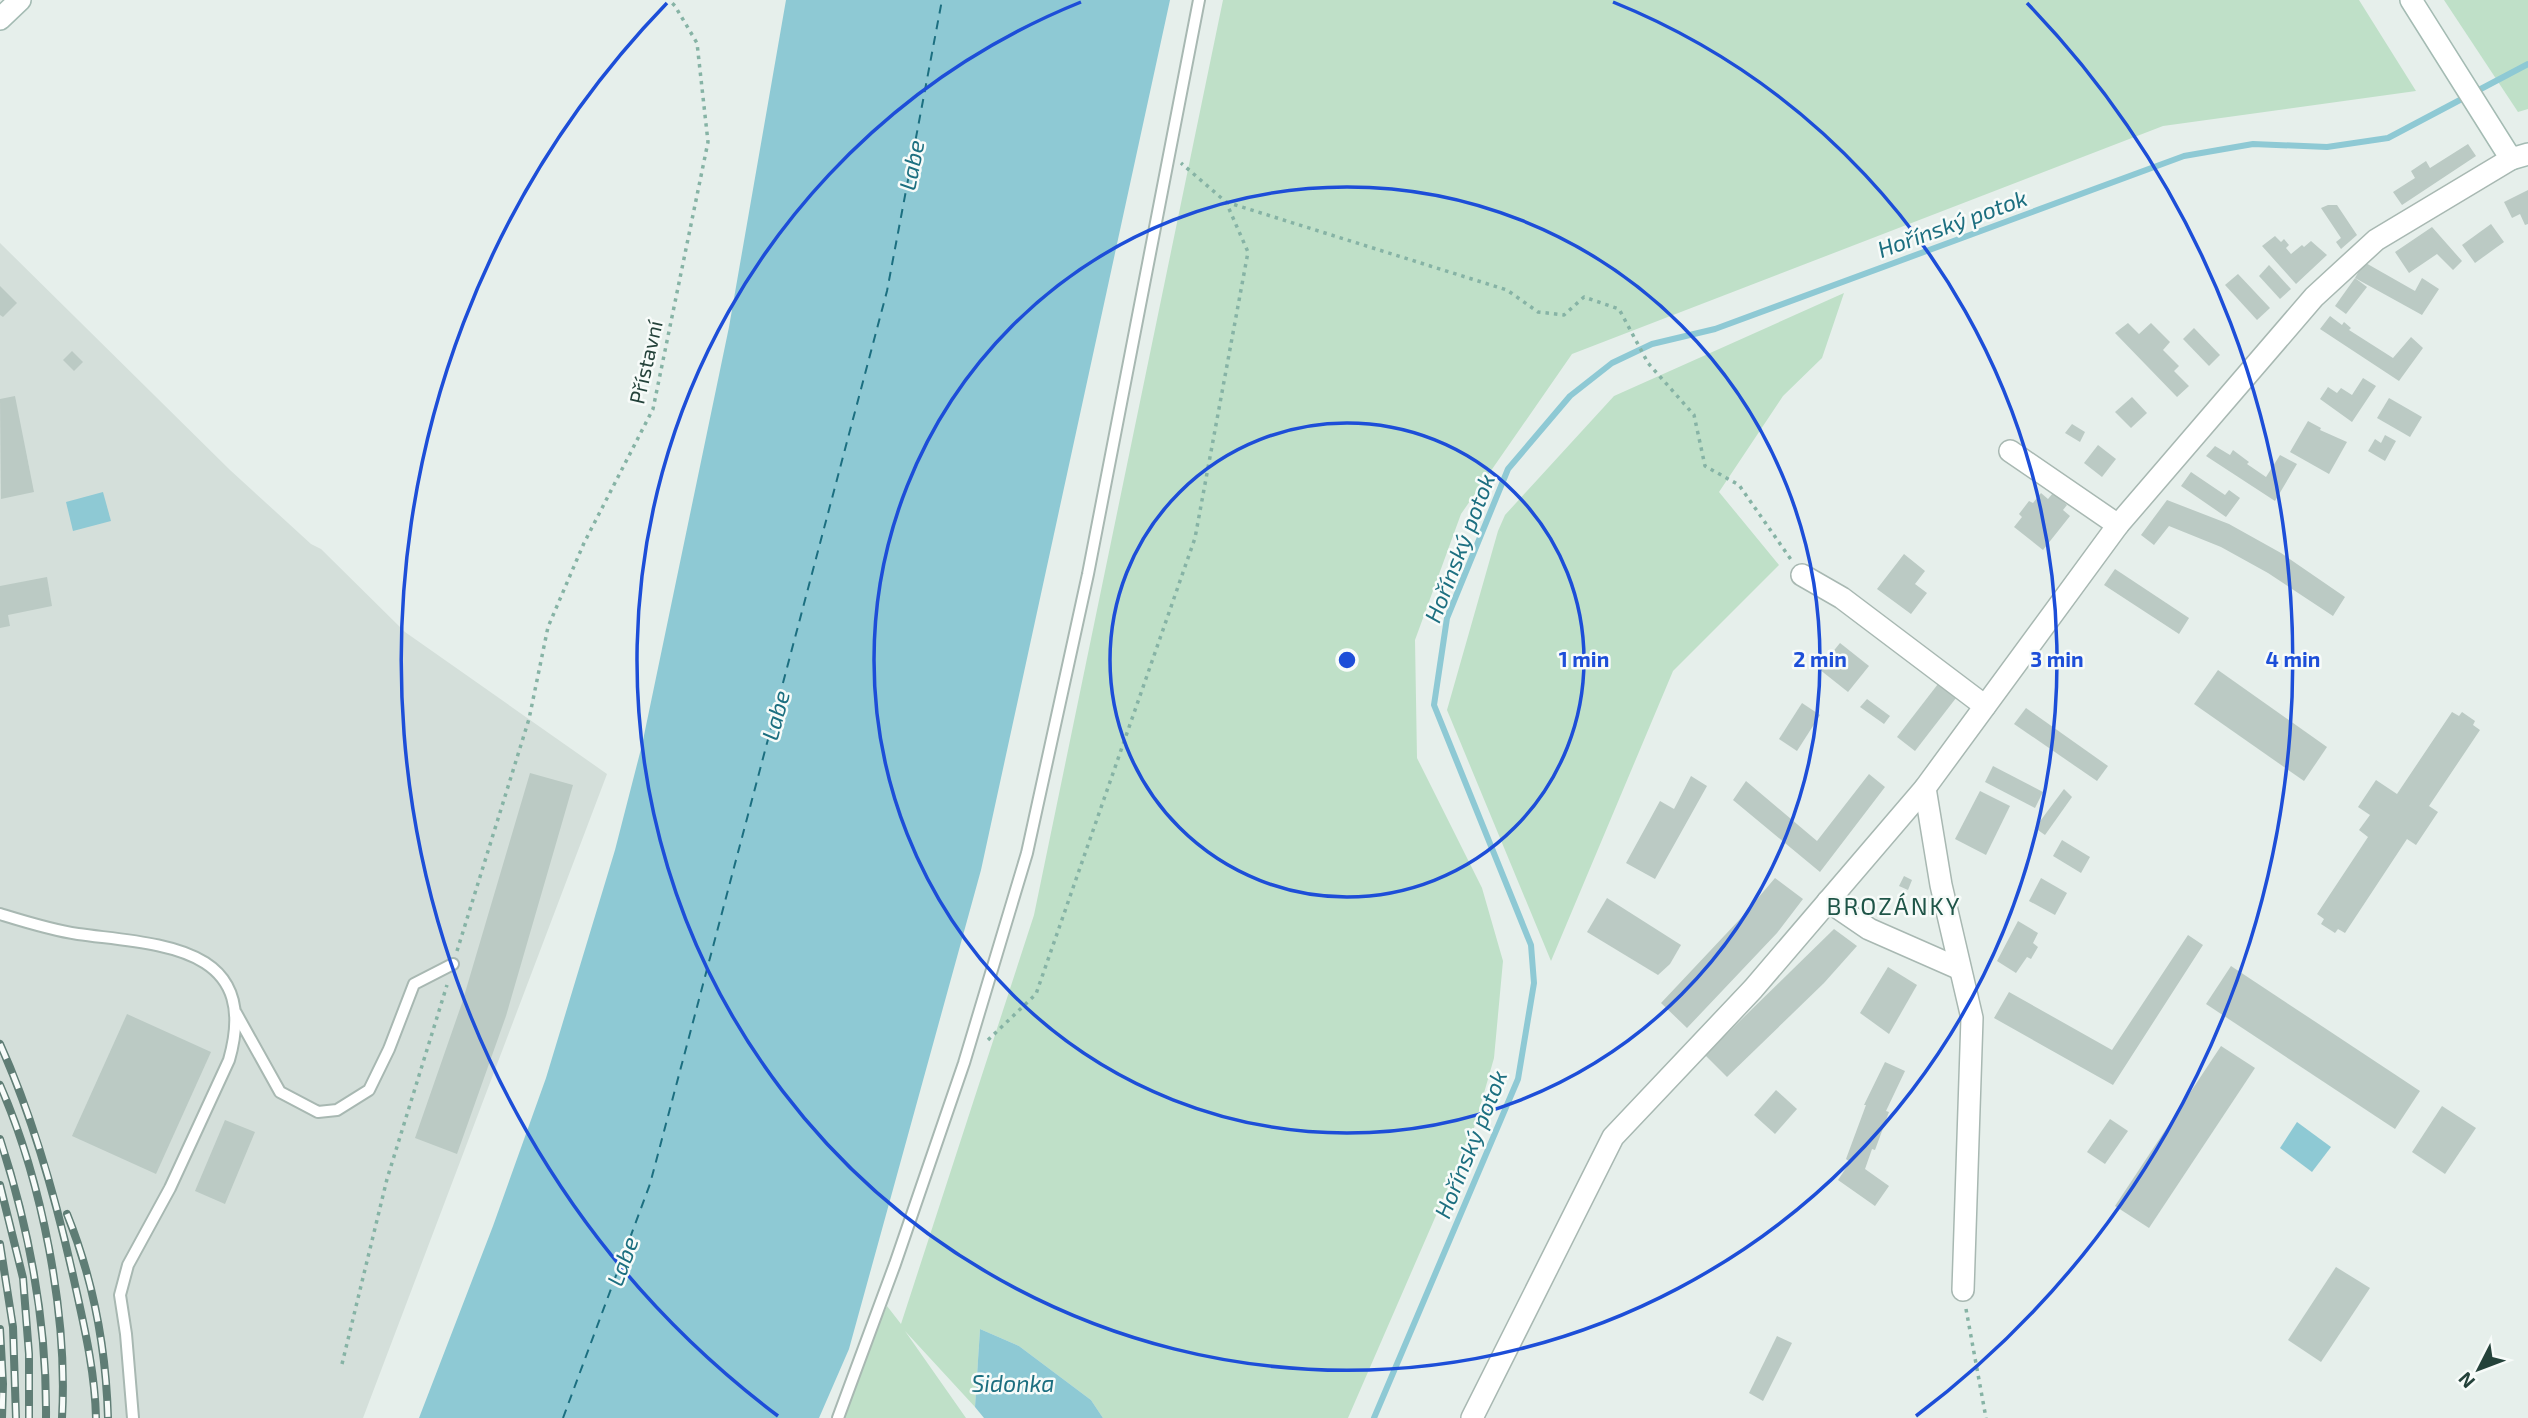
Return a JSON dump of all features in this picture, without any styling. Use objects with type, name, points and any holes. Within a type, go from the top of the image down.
[{"type":"street","points":[[0,19],[20,0]]},
{"type":"street","points":[[1472,1418],[1613,1137],[1754,989],[1925,788],[2118,525],[2314,297],[2375,240],[2519,157],[2487,122],[2411,0]]},
{"type":"street","points":[[2010,452],[2118,525]]},
{"type":"street","points":[[1802,575],[1842,598],[1985,706]]},
{"type":"street","points":[[1925,788],[1941,884],[1972,1018],[1963,1290]]},
{"type":"street","points":[[1828,901],[1869,929],[1960,969]]},
{"type":"lane","points":[[838,1418],[895,1264],[964,1062],[1027,853],[1088,573],[1199,0]]},
{"type":"lane","points":[[0,914],[35,926],[170,947],[199,957],[218,972],[231,995],[236,1013],[280,1092],[318,1112],[337,1110],[369,1090],[389,1049],[414,984],[453,964]]},
{"type":"lane","points":[[133,1418],[120,1295],[128,1265],[170,1188],[229,1060],[234,1042],[236,1013]]},
{"type":"path","name":"Přístavní","points":[[342,1364],[387,1179],[529,719],[548,627],[584,543],[653,409],[708,142],[697,43],[669,0]]},
{"type":"path","points":[[1168,153],[1226,202],[1507,290],[1538,312],[1564,315],[1584,297],[1619,309],[1647,361],[1694,415],[1706,466],[1739,485],[1802,575]]},
{"type":"path","points":[[964,1062],[1036,994],[1195,538],[1248,252],[1226,202]]},
{"type":"path","points":[[1963,1290],[1986,1418]]},
{"type":"shaded area","points":[[0,243],[230,470],[311,544],[321,549],[405,632],[607,774],[363,1418],[0,1418]]},
{"type":"green space","points":[[1223,0],[2359,0],[2416,91],[2163,126],[1572,354],[1461,514],[1415,640],[1417,758],[1482,888],[1503,961],[1494,1058],[1474,1128],[1348,1418],[1103,1418],[1091,1400],[1019,1346],[980,1329],[975,1407],[905,1331],[966,1418],[837,1418],[887,1306],[901,1324],[1034,915]]},
{"type":"green space","points":[[2444,0],[2528,0],[2528,109],[2518,112]]},
{"type":"green space","points":[[1844,293],[1822,358],[1783,396],[1719,492],[1779,565],[1673,671],[1551,961],[1447,710],[1498,531],[1505,515],[1614,396]]},
{"type":"water","name":"Labe","points":[[786,0],[1170,0],[981,870],[849,1349],[819,1418],[419,1418],[493,1226],[546,1078],[615,850],[642,745],[729,327]]},
{"type":"water","points":[[103,492],[111,521],[73,531],[66,502]]},
{"type":"water","points":[[2297,1122],[2331,1147],[2312,1172],[2280,1148]]},
{"type":"water","name":"Sidonka","points":[[980,1329],[1019,1346],[1091,1400],[1103,1418],[984,1418],[975,1407]]},
{"type":"building","points":[[2468,144],[2476,156],[2402,205],[2393,192],[2415,178],[2411,171],[2426,161],[2430,168]]},
{"type":"building","points":[[2528,190],[2528,224],[2525,225],[2520,214],[2512,218],[2504,202]]},
{"type":"building","points":[[2337,205],[2357,235],[2341,249],[2336,242],[2341,238],[2321,208]]},
{"type":"building","points":[[2491,224],[2504,242],[2475,263],[2462,245]]},
{"type":"building","points":[[2432,227],[2462,261],[2453,270],[2437,254],[2409,273],[2395,252]]},
{"type":"building","points":[[2275,236],[2281,242],[2284,239],[2291,254],[2311,241],[2327,255],[2296,284],[2262,246]]},
{"type":"building","points":[[2364,262],[2415,291],[2422,278],[2439,289],[2422,315],[2355,278]]},
{"type":"building","points":[[2269,265],[2291,289],[2280,299],[2259,276]]},
{"type":"building","points":[[2238,274],[2270,308],[2257,320],[2225,285]]},
{"type":"building","points":[[2355,278],[2367,287],[2346,314],[2335,306]]},
{"type":"building","points":[[0,286],[17,303],[3,317],[0,315]]},
{"type":"building","points":[[2330,316],[2342,325],[2344,322],[2351,328],[2349,330],[2393,358],[2411,337],[2423,348],[2399,381],[2320,329]]},
{"type":"building","points":[[2128,323],[2139,334],[2151,323],[2170,342],[2163,350],[2179,366],[2174,371],[2189,386],[2177,397],[2115,333]]},
{"type":"building","points":[[2194,328],[2220,355],[2209,366],[2183,339]]},
{"type":"building","points":[[72,351],[83,362],[74,371],[63,360]]},
{"type":"building","points":[[2363,378],[2376,386],[2352,422],[2320,399],[2328,387],[2337,393],[2341,388],[2352,395]]},
{"type":"building","points":[[15,396],[34,492],[1,499],[0,399]]},
{"type":"building","points":[[2132,397],[2147,413],[2131,428],[2115,412]]},
{"type":"building","points":[[2389,398],[2422,417],[2410,437],[2377,418]]},
{"type":"building","points":[[2308,421],[2321,428],[2320,430],[2347,442],[2329,474],[2290,452]]},
{"type":"building","points":[[2072,424],[2085,432],[2080,442],[2065,433]]},
{"type":"building","points":[[2385,435],[2396,441],[2385,461],[2368,451],[2375,439],[2381,443]]},
{"type":"building","points":[[2098,445],[2116,459],[2102,477],[2084,463]]},
{"type":"building","points":[[2215,446],[2230,455],[2233,450],[2266,477],[2280,455],[2297,464],[2275,501],[2206,456]]},
{"type":"building","points":[[2191,472],[2225,495],[2229,490],[2240,498],[2226,517],[2181,486]]},
{"type":"building","points":[[2041,493],[2048,499],[2053,493],[2067,505],[2063,510],[2070,516],[2043,550],[2014,527],[2022,517],[2019,514],[2029,501],[2033,503]]},
{"type":"building","points":[[2167,500],[2229,524],[2281,553],[2345,597],[2333,616],[2268,573],[2221,547],[2169,526],[2154,545],[2141,535]]},
{"type":"building","points":[[1904,554],[1925,571],[1915,584],[1927,593],[1911,614],[1877,589]]},
{"type":"building","points":[[2115,569],[2189,618],[2179,634],[2104,585]]},
{"type":"building","points":[[47,577],[52,606],[8,615],[10,626],[0,628],[0,586]]},
{"type":"building","points":[[1840,643],[1869,666],[1848,692],[1819,669]]},
{"type":"building","points":[[2218,670],[2327,747],[2304,781],[2194,704]]},
{"type":"building","points":[[1938,684],[1956,698],[1915,751],[1897,737]]},
{"type":"building","points":[[1867,699],[1890,716],[1884,724],[1860,707]]},
{"type":"building","points":[[1802,703],[1820,715],[1797,751],[1779,739]]},
{"type":"building","points":[[2026,708],[2108,766],[2097,781],[2014,724]]},
{"type":"building","points":[[2452,712],[2459,716],[2462,712],[2475,721],[2473,725],[2480,730],[2429,806],[2438,812],[2416,845],[2407,839],[2345,933],[2338,929],[2335,933],[2321,924],[2324,919],[2317,914],[2368,837],[2359,830],[2370,815],[2358,807],[2376,780],[2397,794]]},
{"type":"building","points":[[1993,766],[2043,792],[2035,808],[1985,782]]},
{"type":"building","points":[[530,773],[573,785],[506,1016],[457,1154],[415,1138],[462,1003]]},
{"type":"building","points":[[1869,774],[1885,787],[1820,872],[1733,800],[1746,781],[1817,841]]},
{"type":"building","points":[[1691,776],[1707,786],[1655,879],[1626,863],[1660,801],[1674,809]]},
{"type":"building","points":[[2064,789],[2072,797],[2045,835],[2035,828]]},
{"type":"building","points":[[1980,791],[2010,806],[1986,855],[1955,839]]},
{"type":"building","points":[[2062,840],[2090,857],[2081,873],[2053,856]]},
{"type":"building","points":[[1904,876],[1912,880],[1908,890],[1899,886]]},
{"type":"building","points":[[1775,878],[1803,899],[1777,933],[1687,1028],[1661,1003]]},
{"type":"building","points":[[2041,878],[2067,893],[2055,915],[2029,901]]},
{"type":"building","points":[[1607,898],[1681,945],[1670,964],[1658,975],[1587,932]]},
{"type":"building","points":[[2018,921],[2038,933],[2033,943],[2038,947],[2031,959],[2027,957],[2016,973],[1997,961]]},
{"type":"building","points":[[1834,929],[1857,946],[1824,983],[1727,1077],[1705,1055]]},
{"type":"building","points":[[2188,935],[2203,945],[2113,1085],[1994,1018],[2009,992],[2112,1050]]},
{"type":"building","points":[[2231,966],[2420,1091],[2395,1129],[2206,1004]]},
{"type":"building","points":[[1888,967],[1917,985],[1889,1034],[1860,1013]]},
{"type":"building","points":[[127,1014],[211,1052],[156,1174],[72,1136]]},
{"type":"building","points":[[2221,1046],[2255,1068],[2149,1228],[2115,1206]]},
{"type":"building","points":[[1885,1062],[1905,1071],[1886,1111],[1889,1112],[1865,1169],[1889,1186],[1875,1206],[1838,1180],[1850,1162],[1846,1159],[1864,1105]]},
{"type":"building","points":[[1776,1090],[1797,1109],[1775,1134],[1754,1115]]},
{"type":"building","points":[[2442,1106],[2476,1128],[2445,1174],[2412,1152]]},
{"type":"building","points":[[2110,1119],[2128,1131],[2105,1164],[2087,1152]]},
{"type":"building","points":[[225,1120],[255,1132],[225,1204],[195,1191]]},
{"type":"building","points":[[2336,1267],[2370,1288],[2321,1362],[2288,1340]]},
{"type":"building","points":[[1777,1336],[1792,1343],[1763,1401],[1749,1393]]},
{"type":"waterway","name":"Hořínský potok","points":[[1374,1418],[1518,1079],[1534,983],[1531,945],[1434,705],[1447,618],[1508,469],[1570,396],[1612,363],[1652,344],[1715,329],[2184,156],[2253,144],[2327,147],[2388,138],[2528,64]]},
{"type":"ferry route","points":[[563,1418],[650,1184],[887,291],[942,0]]},
{"type":"railway","points":[[0,1044],[34,1131],[60,1220],[88,1349],[96,1418]]},
{"type":"railway","points":[[0,1085],[28,1163],[49,1248],[61,1336],[62,1418]]},
{"type":"railway","points":[[0,1139],[20,1207],[40,1312],[46,1418]]},
{"type":"railway","points":[[0,1185],[23,1278],[29,1354],[29,1418]]},
{"type":"railway","points":[[67,1214],[91,1289],[101,1340],[108,1418]]},
{"type":"railway","points":[[0,1244],[13,1327],[16,1418]]},
{"type":"railway","points":[[0,1329],[2,1418]]},
{"type":"district","name":"BROZÁNKY","points":[[1894,905]]}]
